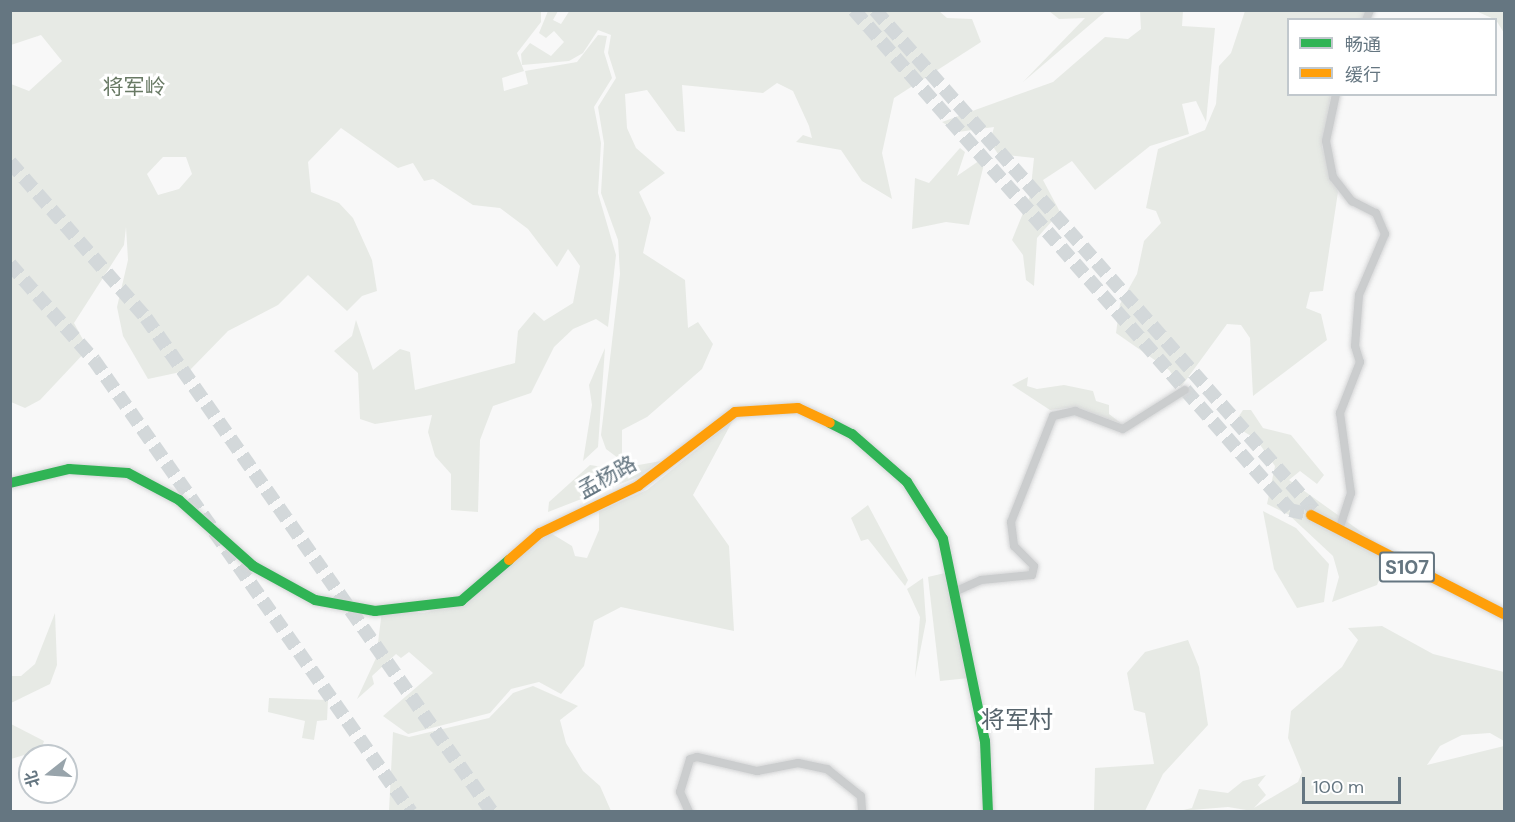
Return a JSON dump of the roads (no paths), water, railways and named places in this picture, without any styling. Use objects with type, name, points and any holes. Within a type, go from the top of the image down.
[{"type":"main road","name":"孟杨路","points":[[10,483],[69,469],[128,473],[179,500],[253,566],[315,600],[375,611],[461,601],[540,533],[638,486],[735,412],[798,408],[852,434],[907,482],[943,539],[985,741],[988,812]]},
{"type":"main road","name":"S107","points":[[1504,606],[1457,588],[1341,524],[1313,512],[1504,614]]},
{"type":"street","points":[[1336,96],[1326,141],[1333,177],[1352,201],[1376,213],[1385,234],[1359,295],[1356,346],[1360,362],[1340,413],[1352,493],[1341,524]]},
{"type":"street","points":[[954,592],[981,580],[1032,575],[1034,566],[1014,546],[1011,522],[1053,416],[1075,411],[1123,429],[1185,390]]},
{"type":"street","points":[[689,812],[680,792],[690,759],[697,757],[757,771],[798,763],[827,769],[861,796],[862,812]]},
{"type":"tunnel","points":[[854,10],[1290,510],[1311,515]]},
{"type":"tunnel","points":[[875,10],[1314,510]]},
{"type":"tunnel","points":[[10,162],[146,318],[492,812]]},
{"type":"tunnel","points":[[10,264],[94,360],[411,812]]},
{"type":"district","name":"将军村","points":[[1017,720]]},
{"type":"park label","name":"将军岭","points":[[134,87]]}]
